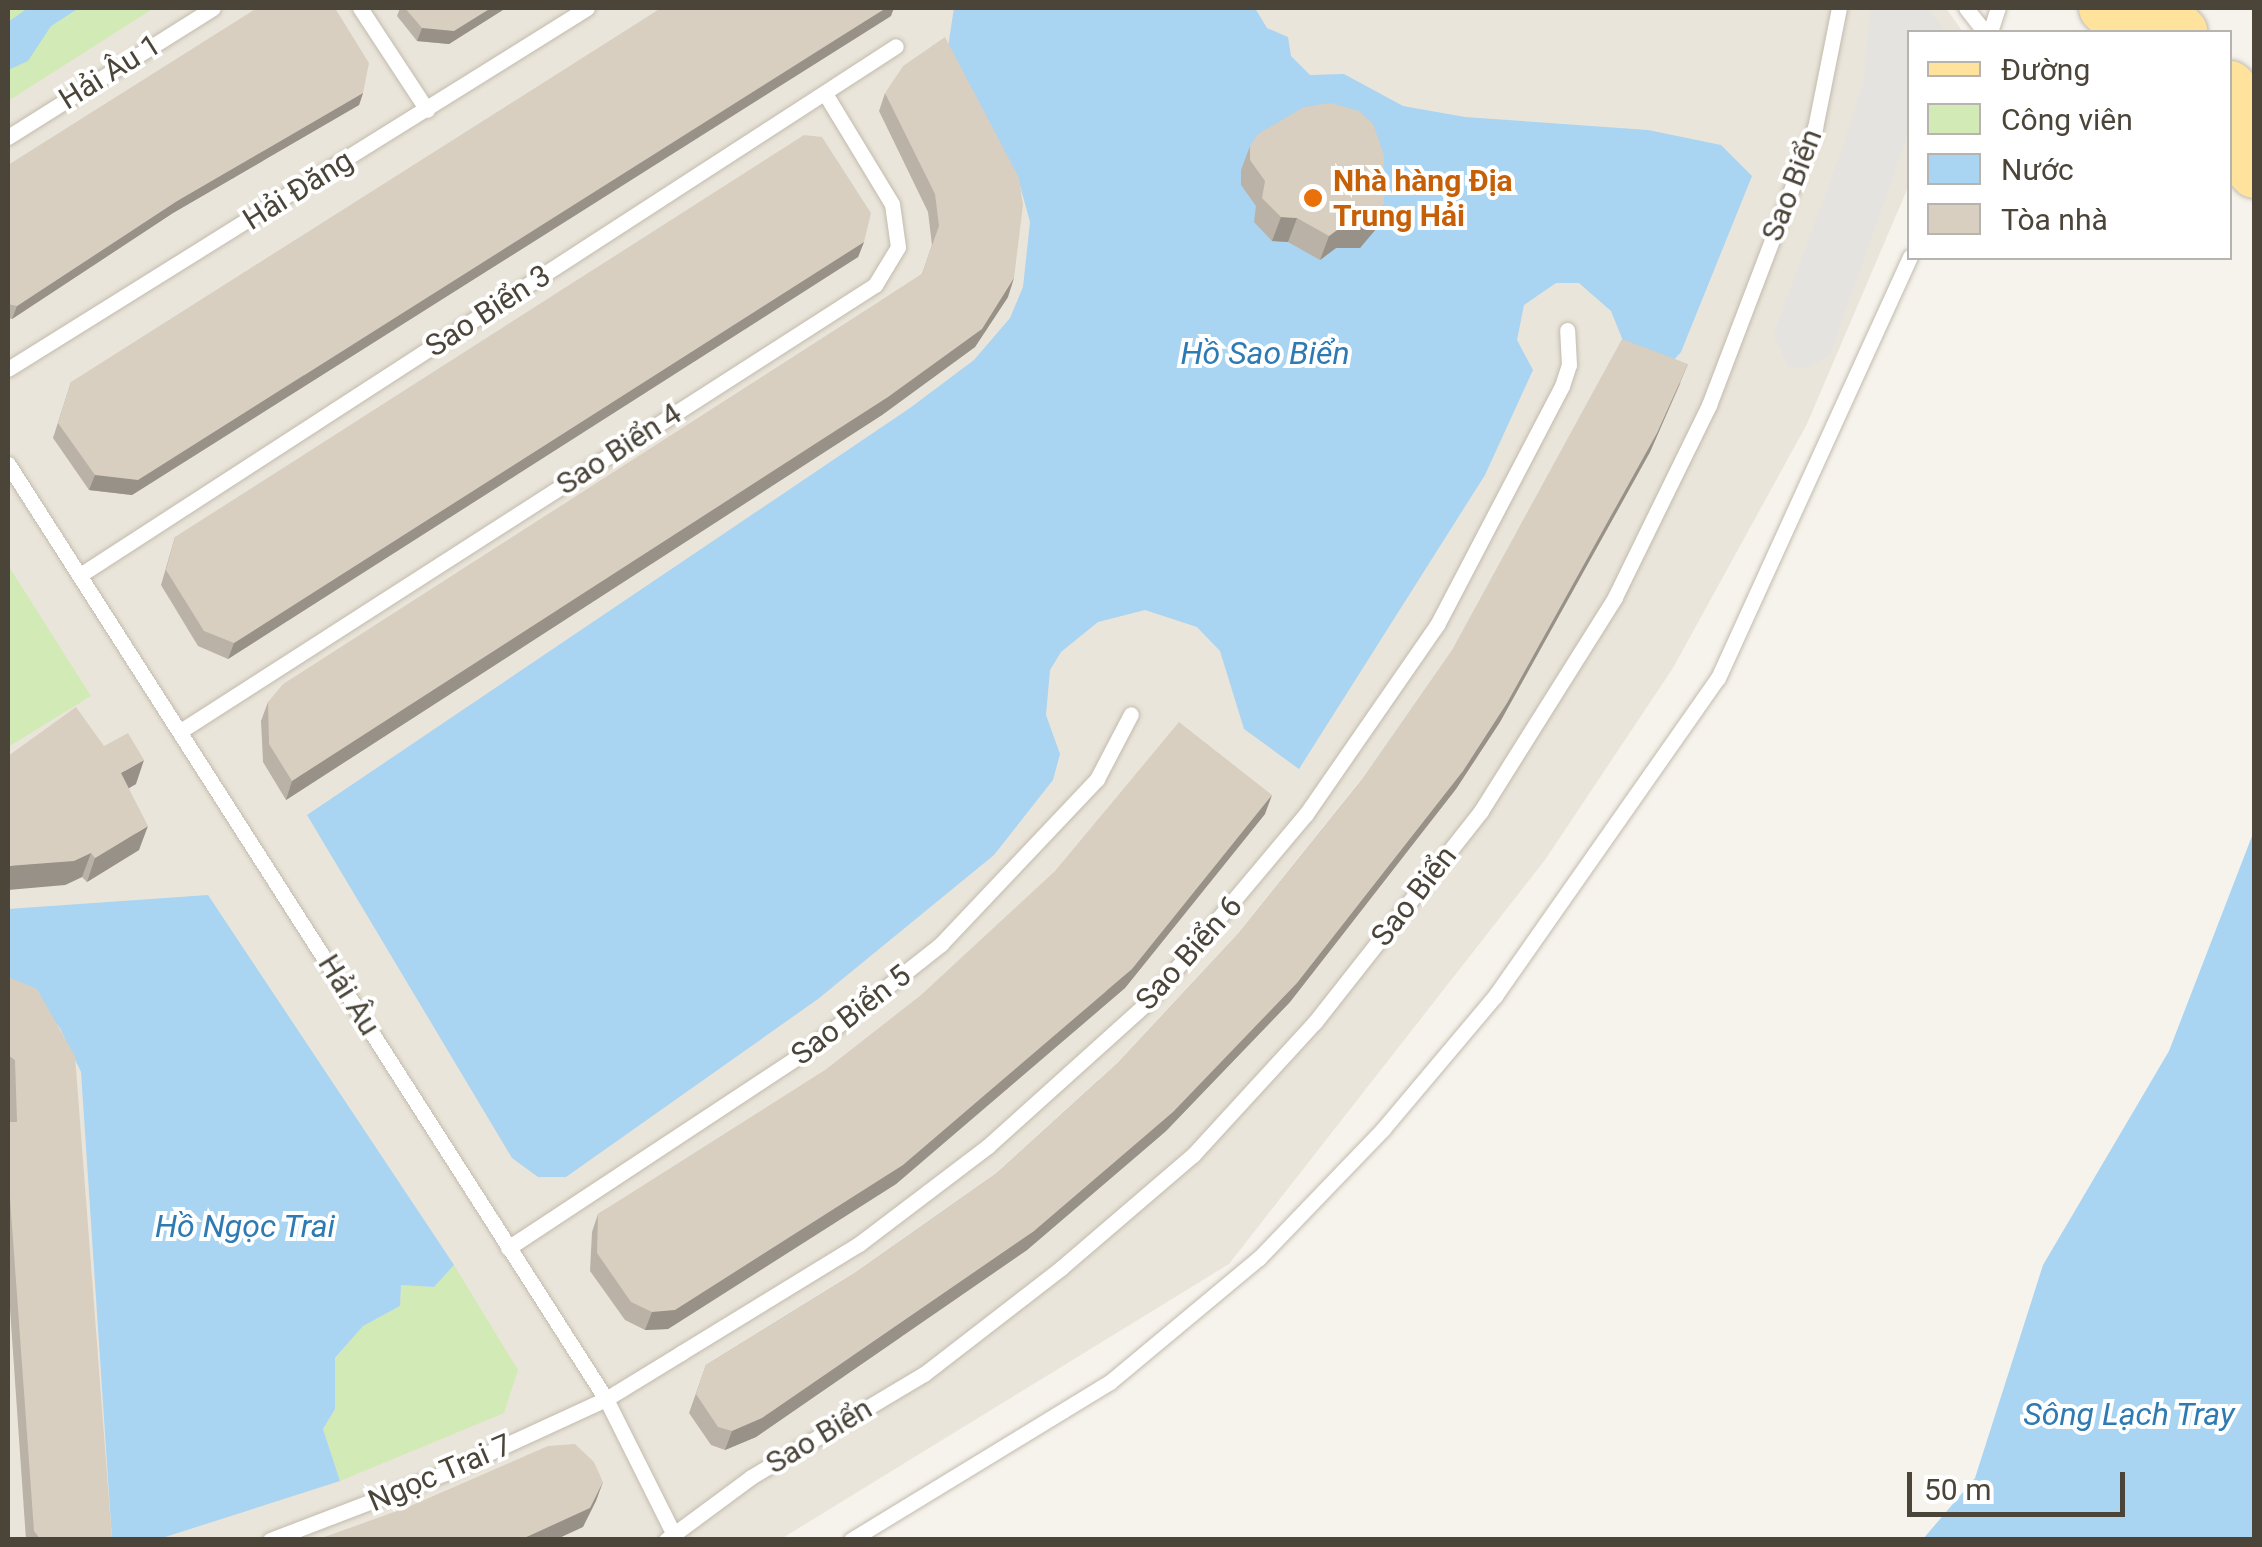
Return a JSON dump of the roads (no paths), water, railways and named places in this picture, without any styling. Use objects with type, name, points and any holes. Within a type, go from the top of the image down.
[{"type":"main road","points":[[2104,8],[2124,30]]},
{"type":"main road","points":[[2160,8],[2180,30]]},
{"type":"main road","points":[[2232,88],[2254,114]]},
{"type":"main road","points":[[2232,147],[2254,173]]},
{"type":"lane","name":"Hải Âu 1","points":[[8,137],[213,8]]},
{"type":"lane","points":[[360,8],[427,110]]},
{"type":"lane","name":"Hải Đăng","points":[[8,369],[587,8]]},
{"type":"lane","name":"Sao Biển","points":[[670,1537],[751,1477],[924,1374],[1061,1268],[1193,1155],[1315,1022],[1482,811],[1615,597],[1709,405],[1814,128],[1838,8]]},
{"type":"lane","points":[[1966,8],[1985,30]]},
{"type":"lane","name":"Sao Biển 3","points":[[80,574],[826,95],[896,46]]},
{"type":"lane","name":"Sao Biển 4","points":[[182,730],[875,285],[898,248],[892,204],[826,95]]},
{"type":"lane","points":[[851,1540],[1110,1382],[1258,1258],[1383,1129],[1496,996],[1718,678],[1909,260]]},
{"type":"lane","name":"Sao Biển 6","points":[[606,1399],[859,1244],[988,1146],[1149,1001],[1318,800],[1437,625],[1562,386],[1569,365],[1566,330]]},
{"type":"lane","name":"Hải Âu","points":[[8,464],[182,730],[606,1399],[670,1537]]},
{"type":"lane","name":"Sao Biển 5","points":[[508,1248],[798,1057],[941,944],[1087,792],[1131,714]]},
{"type":"lane","name":"Ngọc Trai 7","points":[[270,1540],[445,1474],[606,1399]]},
{"type":"water","points":[[28,8],[79,8],[51,26],[28,61],[8,70],[8,22]]},
{"type":"water","name":"Hồ Sao Biển","points":[[954,8],[1255,8],[1267,28],[1288,37],[1291,56],[1310,75],[1344,74],[1403,106],[1465,117],[1648,130],[1721,145],[1752,176],[1681,352],[1670,364],[1628,353],[1611,311],[1579,283],[1556,283],[1524,305],[1517,340],[1533,370],[1485,475],[1299,769],[1244,729],[1220,651],[1197,627],[1145,610],[1098,622],[1061,652],[1050,670],[1046,715],[1060,754],[1053,780],[994,855],[818,999],[566,1177],[538,1177],[512,1158],[307,815],[910,408],[974,360],[1010,318],[1023,287],[1030,222],[1019,182],[948,47]]},
{"type":"water","name":"Sông Lạch Tray","points":[[2254,831],[2254,1539],[1923,1539],[1975,1478],[2043,1265],[2169,1051]]},
{"type":"water","name":"Hồ Ngọc Trai","points":[[208,895],[454,1265],[434,1287],[401,1285],[400,1306],[363,1326],[335,1358],[335,1409],[323,1429],[340,1481],[159,1539],[112,1539],[81,1072],[60,1028],[39,1002],[8,984],[8,909]]},
{"type":"place","name":"Nhà hàng Địa Trung Hải","points":[[1313,198]]}]
